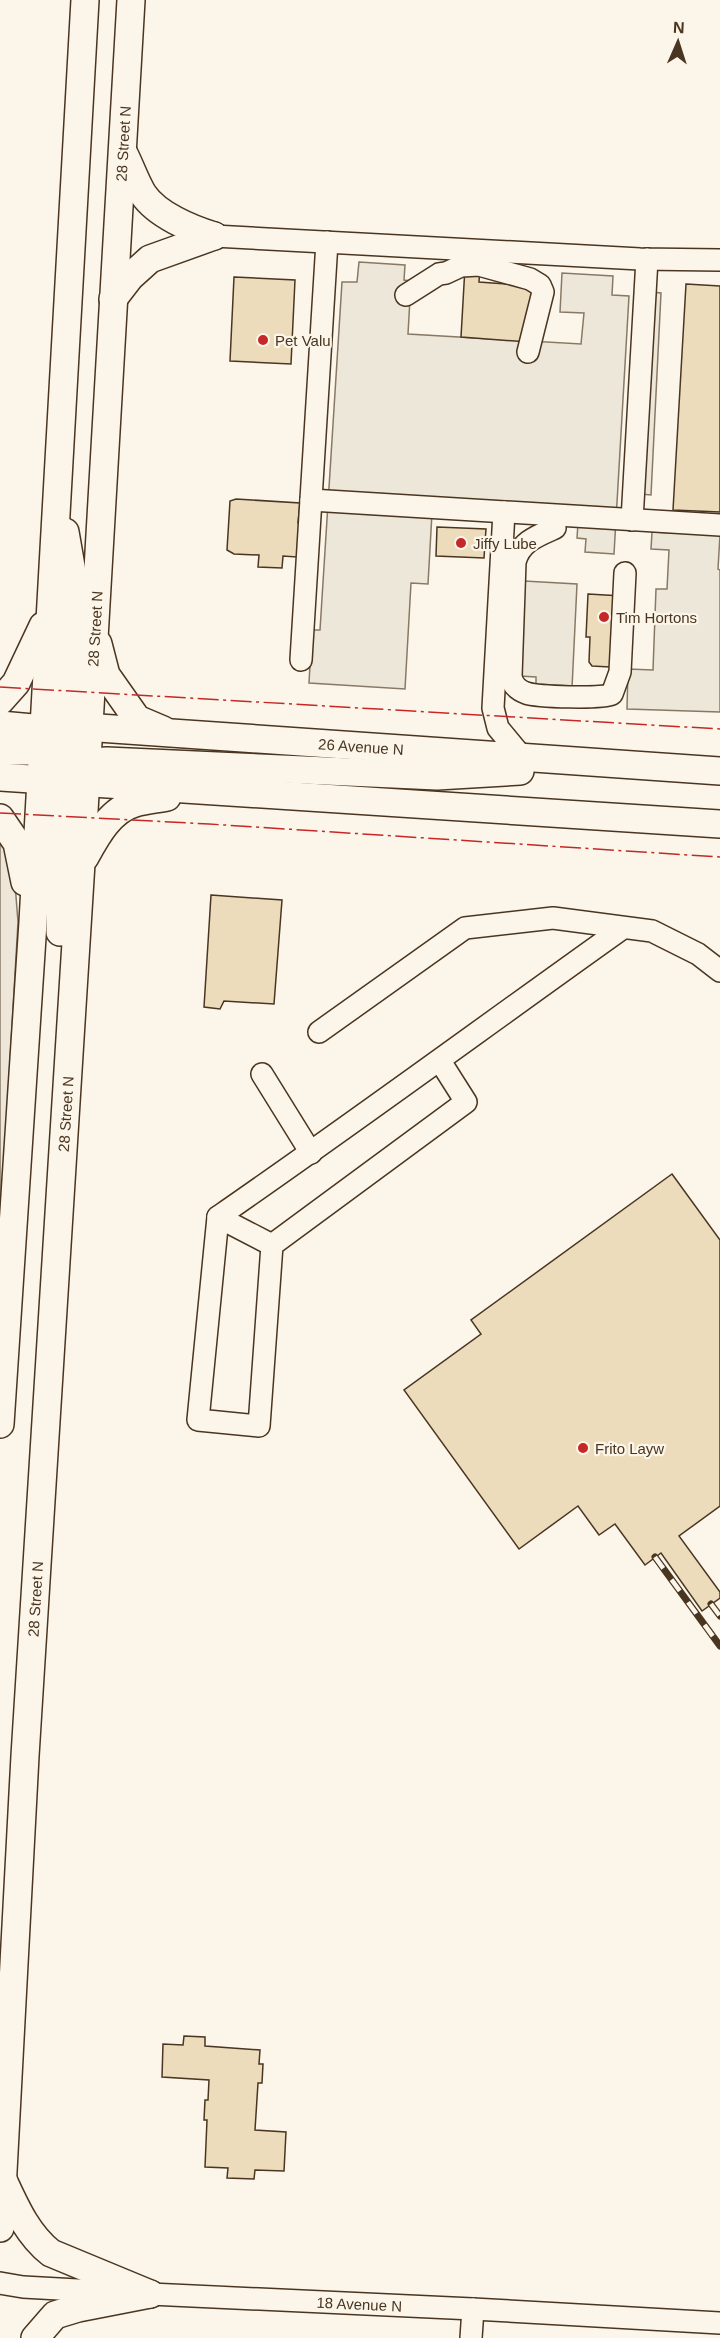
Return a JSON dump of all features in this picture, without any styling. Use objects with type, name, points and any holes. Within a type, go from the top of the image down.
[{"type":"main road","name":"28 Street N","points":[[0,2228],[25,1756],[81,863],[65,754],[50,612],[85,0]]},
{"type":"main road","name":"28 Street N","points":[[0,1424],[33,922],[65,754],[94,628],[131,0]]},
{"type":"main road","points":[[122,149],[144,195],[165,213],[189,228],[214,236]]},
{"type":"main road","points":[[113,299],[130,277],[150,260],[214,236]]},
{"type":"main road","points":[[58,496],[72,572],[60,932],[68,1077]]},
{"type":"main road","points":[[0,701],[16,683],[50,612]]},
{"type":"main road","points":[[94,628],[106,675],[137,719],[170,733]]},
{"type":"main road","name":"26 Avenue N","points":[[0,725],[65,754],[206,790],[720,824]]},
{"type":"main road","name":"26 Avenue N","points":[[0,777],[65,754],[170,733],[720,771]]},
{"type":"main road","points":[[0,751],[437,776],[632,765]]},
{"type":"main road","points":[[81,863],[103,825],[132,803],[206,790]]},
{"type":"main road","points":[[564,814],[720,809]]},
{"type":"main road","points":[[0,818],[17,843],[33,922]]},
{"type":"main road","points":[[3,2180],[17,2211],[38,2242],[51,2253],[150,2294]]},
{"type":"main road","points":[[35,2338],[56,2315],[78,2308],[150,2294]]},
{"type":"street","points":[[214,236],[647,259],[720,260]]},
{"type":"street","points":[[301,660],[327,242]]},
{"type":"street","points":[[632,520],[647,259]]},
{"type":"street","points":[[406,295],[435,276],[460,266],[479,265],[530,279],[540,285],[543,294],[528,352]]},
{"type":"street","points":[[311,500],[720,525]]},
{"type":"street","points":[[504,512],[492,708],[498,728],[522,757]]},
{"type":"street","points":[[555,528],[522,546],[515,562],[511,676],[513,684],[520,690],[541,695],[601,697],[612,694],[620,672],[625,573]]},
{"type":"street","points":[[319,1032],[465,928],[553,918],[652,931],[698,954],[720,972]]},
{"type":"street","points":[[440,1061],[466,1102],[272,1245],[259,1426],[198,1420],[218,1217],[440,1061],[623,928]]},
{"type":"street","points":[[262,1074],[311,1153]]},
{"type":"street","points":[[218,1217],[272,1245]]},
{"type":"street","name":"18 Avenue N","points":[[0,2283],[23,2287],[720,2323]]},
{"type":"street","points":[[471,2338],[473,2309]]},
{"type":"shaded area","points":[[359,262],[405,265],[404,280],[411,281],[408,334],[581,344],[584,313],[560,312],[562,273],[613,276],[612,295],[629,296],[614,554],[585,552],[586,539],[577,538],[578,523],[432,513],[428,584],[411,583],[405,689],[309,683],[312,630],[320,630],[342,282],[357,282]]},
{"type":"shaded area","points":[[651,292],[661,293],[651,495],[641,494]]},
{"type":"shaded area","points":[[652,532],[720,535],[718,569],[720,570],[720,712],[627,709],[628,669],[653,670],[656,589],[667,589],[669,550],[651,549]]},
{"type":"shaded area","points":[[524,581],[577,584],[572,688],[536,687],[536,677],[519,676]]},
{"type":"shaded area","points":[[0,828],[12,845],[18,922],[0,1234]]},
{"type":"building","points":[[465,267],[480,268],[479,282],[532,286],[528,342],[461,337]]},
{"type":"building","points":[[234,277],[295,280],[291,364],[230,361]]},
{"type":"building","points":[[686,284],[720,286],[720,512],[673,510]]},
{"type":"building","points":[[236,499],[300,503],[298,523],[302,524],[302,537],[298,536],[297,557],[283,556],[282,568],[258,567],[259,555],[234,554],[227,550],[230,501]]},
{"type":"building","name":"Jiffy Lube","points":[[437,527],[486,529],[484,558],[436,556]]},
{"type":"building","name":"Tim Hortons","points":[[588,594],[622,596],[610,667],[592,666],[589,662],[590,637],[586,637]]},
{"type":"building","points":[[211,895],[282,900],[274,1004],[224,1001],[220,1009],[204,1007]]},
{"type":"building","name":"Frito Layw","points":[[672,1174],[720,1240],[720,1506],[679,1536],[720,1592],[720,1598],[702,1611],[661,1553],[645,1565],[615,1524],[599,1535],[578,1506],[519,1549],[404,1390],[481,1334],[471,1320]]},
{"type":"building","points":[[184,2036],[205,2037],[205,2046],[260,2050],[259,2064],[263,2064],[262,2083],[258,2083],[255,2130],[286,2132],[284,2171],[255,2170],[254,2179],[227,2178],[228,2168],[205,2167],[207,2120],[204,2120],[209,2080],[162,2077],[163,2044],[183,2045]]},
{"type":"railway","points":[[655,1557],[720,1646]]},
{"type":"railway","points":[[711,1604],[720,1616]]},
{"type":"power","points":[[0,687],[720,729]]},
{"type":"power","points":[[0,813],[720,857]]},
{"type":"place","name":"Pet Valu","points":[[263,340]]},
{"type":"place","name":"Jiffy Lube","points":[[461,543]]},
{"type":"place","name":"Tim Hortons","points":[[604,617]]},
{"type":"place","name":"Frito Layw","points":[[583,1448]]}]
